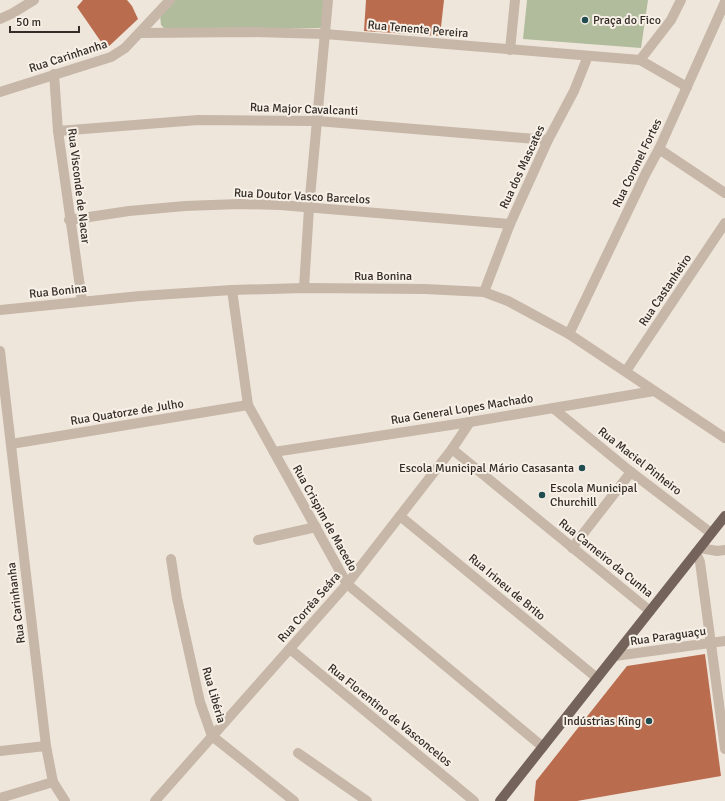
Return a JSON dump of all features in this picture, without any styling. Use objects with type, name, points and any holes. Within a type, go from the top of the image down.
[{"type":"main road","points":[[500,801],[725,516]]},
{"type":"street","points":[[0,19],[34,0]]},
{"type":"street","name":"Rua Carinhanha","points":[[0,92],[111,57],[125,48],[170,0]]},
{"type":"street","points":[[304,288],[309,208],[328,0]]},
{"type":"street","points":[[510,50],[515,0]]},
{"type":"street","points":[[640,60],[671,20],[681,0]]},
{"type":"street","name":"Rua Coronel Fortes","points":[[569,334],[659,149],[725,2]]},
{"type":"street","name":"Rua Tenente Pereira","points":[[140,33],[251,32],[325,34],[640,60],[687,87]]},
{"type":"street","name":"Rua dos Mascates","points":[[484,292],[510,224],[548,140],[574,91],[588,56]]},
{"type":"street","name":"Rua Visconde de Nacar","points":[[54,74],[58,131],[82,301]]},
{"type":"street","name":"Rua Major Cavalcanti","points":[[58,131],[198,120],[317,121],[548,140]]},
{"type":"street","points":[[659,149],[725,194]]},
{"type":"street","name":"Rua Doutor Vasco Barcelos","points":[[70,220],[129,211],[214,205],[280,205],[510,224]]},
{"type":"street","name":"Rua Castanheiro","points":[[626,371],[725,223]]},
{"type":"street","name":"Rua Bonina","points":[[0,310],[82,301],[232,290],[304,288],[425,289],[484,292],[508,301],[569,334],[725,438]]},
{"type":"street","name":"Rua Crispim de Macedo","points":[[232,290],[248,405],[347,584],[543,747]]},
{"type":"street","name":"Rua Carinhanha","points":[[0,351],[46,746],[53,782],[65,801]]},
{"type":"street","name":"Rua General Lopes Machado","points":[[274,452],[470,422],[654,391]]},
{"type":"street","name":"Rua Quatorze de Julho","points":[[0,439],[11,441],[248,405]]},
{"type":"street","name":"Rua Maciel Pinheiro","points":[[553,408],[631,472],[711,533]]},
{"type":"street","name":"Rua Corrêa Seára","points":[[155,801],[347,584],[452,449],[470,422]]},
{"type":"street","name":"Rua Carneiro da Cunha","points":[[452,449],[650,611]]},
{"type":"street","points":[[572,548],[631,472]]},
{"type":"street","name":"Rua Irineu de Brito","points":[[400,516],[597,678]]},
{"type":"street","points":[[258,540],[316,528]]},
{"type":"street","points":[[725,550],[698,550],[725,750]]},
{"type":"street","name":"Rua Libéria","points":[[171,559],[177,598],[200,702],[212,736],[294,801]]},
{"type":"street","name":"Rua Paraguaçu","points":[[615,656],[725,641]]},
{"type":"street","name":"Rua Florentino de Vasconcelos","points":[[290,649],[474,801]]},
{"type":"street","points":[[0,751],[46,746]]},
{"type":"street","points":[[298,753],[367,801]]},
{"type":"street","points":[[0,798],[53,782]]},
{"type":"green space","points":[[174,0],[324,0],[323,28],[250,28],[168,32],[161,25],[160,15]]},
{"type":"green space","name":"Praça do Fico","points":[[527,0],[648,0],[641,48],[523,39]]},
{"type":"building","points":[[83,0],[127,0],[132,6],[138,19],[106,49],[77,7]]},
{"type":"building","points":[[366,0],[444,0],[440,36],[364,31]]},
{"type":"building","name":"Indústrias King","points":[[705,654],[721,776],[577,801],[534,801],[536,781],[627,666]]},
{"type":"place","name":"Praça do Fico","points":[[585,20]]},
{"type":"place","name":"Escola Municipal Mário Casasanta","points":[[582,468]]},
{"type":"place","name":"Escola Municipal Churchill","points":[[542,495]]},
{"type":"place","name":"Indústrias King","points":[[649,721]]}]
